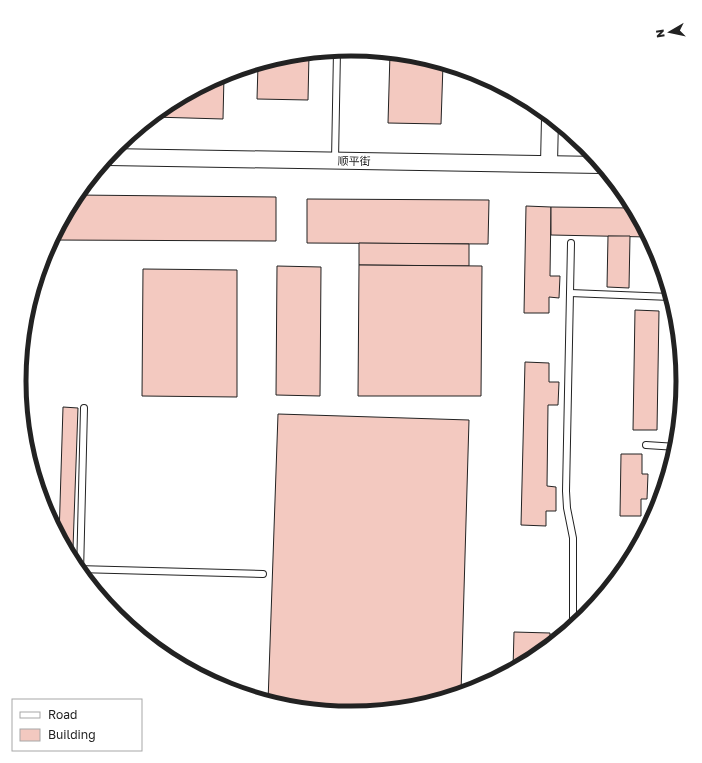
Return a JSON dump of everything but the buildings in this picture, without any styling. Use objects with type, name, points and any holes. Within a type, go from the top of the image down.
[{"type":"street","points":[[549,164],[550,125]]},
{"type":"street","name":"顺平街","points":[[116,157],[593,165]]},
{"type":"lane","points":[[335,160],[337,57]]},
{"type":"lane","points":[[571,243],[566,491],[567,508],[574,538],[572,619]]},
{"type":"lane","points":[[570,293],[665,297]]},
{"type":"lane","points":[[80,561],[84,408]]},
{"type":"lane","points":[[646,446],[670,446]]},
{"type":"lane","points":[[87,570],[263,574]]}]
